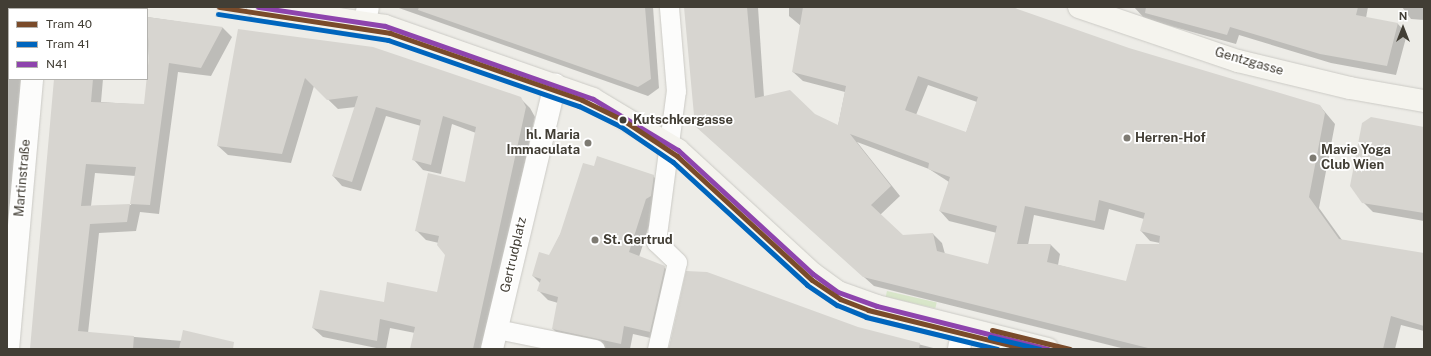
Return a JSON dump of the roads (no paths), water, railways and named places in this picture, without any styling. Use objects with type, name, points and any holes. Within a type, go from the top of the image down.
[{"type":"main road","points":[[258,7],[366,14],[555,84],[610,107],[669,144],[838,292],[877,306],[1048,349]]},
{"type":"main road","name":"Gentzgasse","points":[[1079,7],[1238,60],[1350,88],[1424,101]]},
{"type":"street","points":[[657,349],[677,262],[656,242],[676,91],[669,7]]},
{"type":"street","name":"Martinstraße","points":[[8,349],[32,80]]},
{"type":"street","name":"Gertrudplatz","points":[[555,84],[495,339],[595,349]]},
{"type":"street","points":[[959,349],[963,328]]},
{"type":"tram line","name":"40","points":[[219,7],[390,33],[582,100],[623,120],[677,156],[812,280],[840,299],[868,310],[1026,349]]},
{"type":"tram line","name":"41","points":[[218,14],[388,40],[579,106],[620,126],[673,162],[807,285],[837,305],[866,317],[997,349]]},
{"type":"tram line","name":"40","points":[[992,330],[1070,349]]},
{"type":"tram line","name":"41","points":[[990,337],[1040,349]]},
{"type":"place","name":"Kutschkergasse","points":[[623,120]]},
{"type":"place","name":"Herren-Hof","points":[[1127,138]]},
{"type":"place","name":"hl. Maria Immaculata","points":[[588,143]]},
{"type":"place","name":"Mavie Yoga Club Wien","points":[[1313,158]]},
{"type":"place","name":"St. Gertrud","points":[[595,240]]}]
